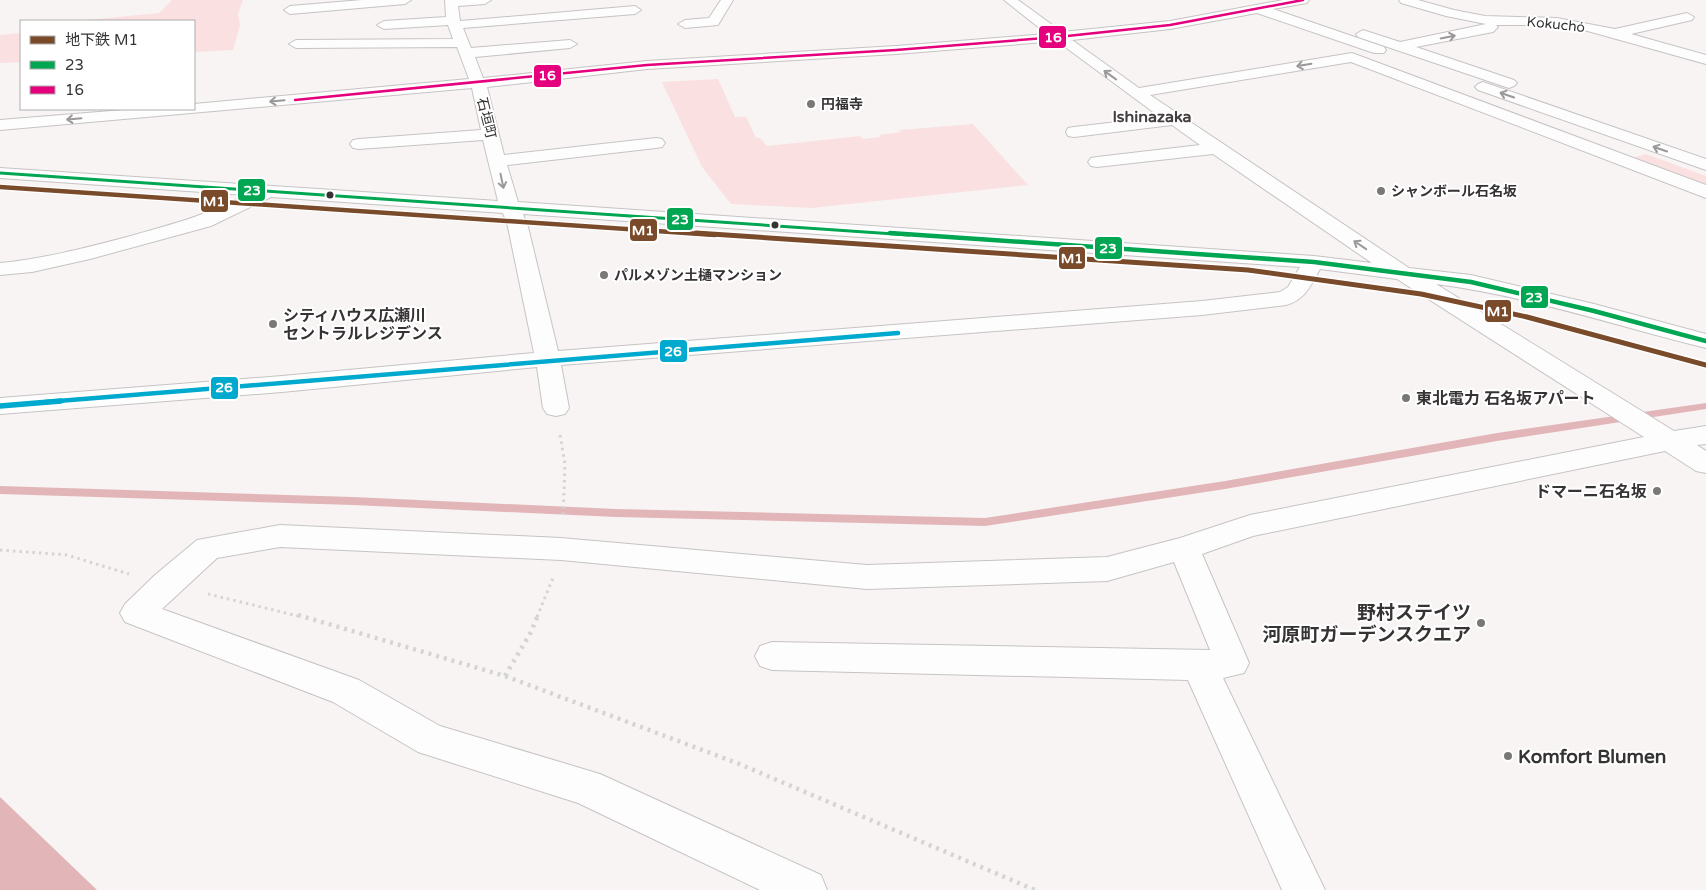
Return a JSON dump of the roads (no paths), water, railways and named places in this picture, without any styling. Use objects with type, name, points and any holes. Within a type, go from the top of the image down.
[{"type":"street","points":[[290,10],[405,0]]},
{"type":"street","points":[[451,1],[485,0]]},
{"type":"street","points":[[685,24],[713,22],[727,0]]},
{"type":"street","points":[[1010,0],[1136,93],[1401,272],[1706,464]]},
{"type":"street","points":[[1234,0],[1277,5],[1303,0]]},
{"type":"street","name":"Kokuchó","points":[[1407,0],[1458,16],[1498,22],[1548,21],[1613,33],[1706,60]]},
{"type":"street","name":"石垣町","points":[[451,1],[454,23],[478,83],[510,208],[518,227],[548,360],[556,408]]},
{"type":"street","points":[[195,109],[478,83],[648,65],[896,50],[1058,37],[1170,25],[1260,4],[1706,165]]},
{"type":"street","points":[[1277,5],[1706,150]]},
{"type":"street","points":[[384,25],[454,23],[634,10]]},
{"type":"street","points":[[1613,33],[1688,17]]},
{"type":"street","points":[[1400,46],[1488,29],[1498,22]]},
{"type":"street","points":[[296,44],[465,48],[570,44]]},
{"type":"street","points":[[1136,93],[1352,57],[1706,192]]},
{"type":"street","points":[[32,123],[45,110]]},
{"type":"street","points":[[0,125],[182,110]]},
{"type":"street","points":[[1074,132],[1176,120]]},
{"type":"street","points":[[1560,136],[1594,126]]},
{"type":"street","points":[[359,144],[491,134]]},
{"type":"street","points":[[498,161],[656,143]]},
{"type":"street","points":[[1096,162],[1217,148]]},
{"type":"street","points":[[0,173],[1314,262],[1471,282],[1706,341]]},
{"type":"street","points":[[0,269],[32,266],[90,253],[204,222],[266,192]]},
{"type":"street","points":[[0,406],[1202,308],[1286,298],[1296,291],[1314,262]]},
{"type":"street","points":[[806,890],[586,787],[431,740],[346,691],[137,613],[166,584],[208,548],[280,536],[562,538],[867,577],[1107,569],[1184,548],[1250,526],[1660,435],[1706,435]]},
{"type":"street","points":[[772,656],[1199,666],[1232,663],[1184,548]]},
{"type":"street","points":[[1199,666],[1304,890]]},
{"type":"waterway","points":[[0,490],[353,501],[616,513],[985,522],[1225,485],[1497,437],[1706,406]]},
{"type":"metro line","name":"M1","points":[[0,187],[1248,270],[1421,294],[1527,317],[1706,365]]},
{"type":"place","name":"円福寺","points":[[811,104]]},
{"type":"place","name":"シャンボール石名坂","points":[[1381,191]]},
{"type":"place","name":"パルメゾン土樋マンション","points":[[604,275]]},
{"type":"place","name":"シティハウス広瀬川 セントラルレジデンス","points":[[273,324]]},
{"type":"place","name":"東北電力 石名坂アパート","points":[[1406,398]]},
{"type":"place","name":"ドマーニ石名坂","points":[[1657,491]]},
{"type":"place","name":"野村ステイツ 河原町ガーデンスクエア","points":[[1481,623]]},
{"type":"place","name":"Komfort Blumen","points":[[1508,756]]},
{"type":"district","name":"Ishinazaka","points":[[1152,116]]}]
